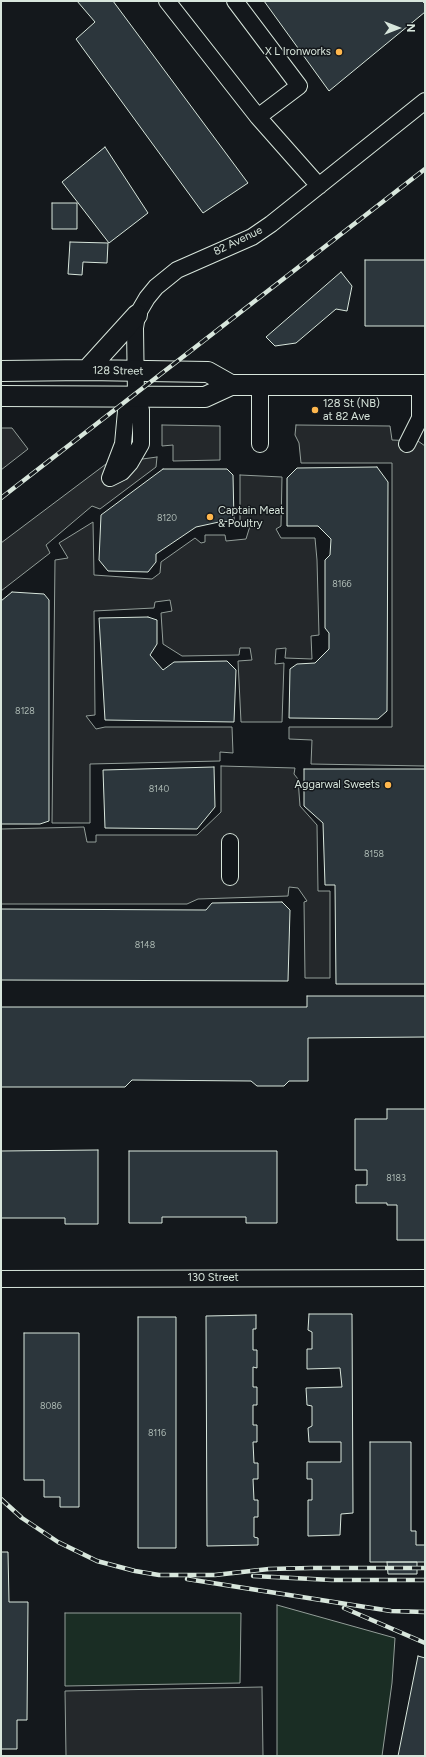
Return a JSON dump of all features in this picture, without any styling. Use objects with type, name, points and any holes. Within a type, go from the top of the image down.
[{"type":"main road","points":[[87,370],[138,315]]},
{"type":"main road","name":"128 Street","points":[[1,371],[136,370],[208,372],[230,385]]},
{"type":"main road","points":[[1,396],[206,397],[230,385],[422,385]]},
{"type":"street","points":[[167,1],[258,117],[319,186]]},
{"type":"street","points":[[235,1],[300,86],[258,117]]},
{"type":"street","name":"82 Avenue","points":[[136,397],[135,328],[138,315],[147,298],[156,287],[177,270],[252,237],[271,224],[425,101]]},
{"type":"street","points":[[260,385],[260,444]]},
{"type":"street","points":[[407,444],[420,418],[422,385]]},
{"type":"street","points":[[230,842],[230,877]]},
{"type":"street","name":"130 Street","points":[[1,1279],[425,1278]]},
{"type":"green space","points":[[277,1605],[395,1638],[392,1683],[382,1756],[277,1756]]},
{"type":"green space","points":[[65,1613],[241,1613],[240,1683],[65,1686]]},
{"type":"shaded area","points":[[162,425],[220,426],[220,460],[173,461],[173,445],[162,446]]},
{"type":"shaded area","points":[[296,425],[390,426],[392,440],[418,441],[425,446],[425,766],[311,764],[312,740],[289,739],[289,727],[392,727],[392,463],[301,463],[299,443],[295,435]]},
{"type":"shaded area","points":[[1,428],[12,428],[28,449],[1,470]]},
{"type":"shaded area","points":[[157,457],[156,467],[100,509],[92,506],[46,545],[50,553],[1,591],[1,543],[106,464]]},
{"type":"shaded area","points":[[240,475],[282,477],[281,526],[276,529],[281,538],[315,538],[319,635],[311,636],[312,659],[285,658],[286,648],[276,649],[275,664],[284,663],[282,722],[241,722],[238,661],[252,660],[250,648],[240,648],[239,655],[182,656],[163,644],[161,613],[172,611],[170,600],[155,602],[154,608],[94,611],[95,715],[86,716],[96,729],[105,727],[232,727],[233,753],[220,752],[220,761],[90,764],[90,823],[52,823],[55,560],[68,558],[59,543],[93,522],[94,575],[152,579],[160,573],[161,562],[195,538],[201,543],[205,542],[205,535],[225,535],[226,541],[246,539],[250,526],[240,526]]},
{"type":"shaded area","points":[[221,766],[295,768],[294,774],[298,779],[300,806],[317,825],[318,891],[330,891],[330,978],[305,978],[304,902],[307,901],[298,888],[289,887],[288,896],[198,899],[187,904],[1,904],[1,829],[84,827],[87,842],[96,842],[96,835],[197,835],[221,812]]},
{"type":"shaded area","points":[[262,1687],[263,1756],[66,1756],[65,1691]]},
{"type":"building","points":[[77,1],[113,1],[248,183],[203,213],[76,39],[95,22]]},
{"type":"building","name":"X L Ironworks","points":[[264,1],[422,1],[425,4],[425,12],[329,91]]},
{"type":"building","points":[[105,147],[148,213],[109,243],[62,182]]},
{"type":"building","points":[[52,203],[77,203],[77,229],[52,229]]},
{"type":"building","points":[[70,242],[108,243],[107,263],[83,262],[82,275],[68,274]]},
{"type":"building","points":[[365,260],[425,260],[425,326],[365,326]]},
{"type":"building","points":[[341,272],[352,286],[347,311],[336,309],[296,343],[275,346],[266,337]]},
{"type":"building","points":[[377,467],[388,482],[387,711],[378,719],[289,718],[290,669],[297,664],[315,663],[329,649],[329,633],[325,628],[325,560],[330,555],[331,539],[318,526],[287,526],[287,478],[297,468]]},
{"type":"building","points":[[163,469],[227,469],[233,475],[234,521],[219,522],[196,527],[156,554],[156,562],[148,572],[108,571],[99,560],[101,515]]},
{"type":"building","points":[[12,592],[44,594],[49,600],[49,821],[40,824],[1,824],[1,601]]},
{"type":"building","points":[[148,617],[157,620],[157,644],[150,655],[163,670],[174,662],[227,661],[236,670],[234,722],[105,720],[99,618]]},
{"type":"building","points":[[214,767],[215,807],[197,829],[105,828],[103,770]]},
{"type":"building","points":[[304,769],[425,769],[425,984],[336,984],[335,885],[325,885],[323,823],[304,806]]},
{"type":"building","points":[[282,902],[290,910],[288,981],[1,980],[1,909],[206,910],[212,903]]},
{"type":"building","points":[[307,996],[425,996],[425,1037],[308,1038],[308,1081],[289,1081],[284,1086],[257,1086],[251,1081],[132,1080],[125,1087],[1,1087],[1,1007],[307,1007]]},
{"type":"building","points":[[387,1109],[425,1109],[425,1240],[397,1240],[397,1205],[387,1205],[387,1203],[356,1203],[356,1185],[367,1185],[367,1170],[355,1170],[355,1119],[387,1119]]},
{"type":"building","points":[[98,1150],[98,1224],[65,1224],[65,1218],[1,1218],[1,1151]]},
{"type":"building","points":[[129,1151],[277,1151],[277,1223],[246,1223],[246,1217],[162,1217],[162,1223],[129,1223]]},
{"type":"building","points":[[309,1314],[352,1314],[353,1513],[341,1514],[340,1535],[308,1536],[308,1500],[312,1500],[312,1479],[307,1479],[307,1462],[341,1462],[341,1442],[309,1442],[308,1428],[312,1426],[312,1406],[307,1405],[306,1388],[342,1387],[340,1368],[307,1369],[307,1349],[312,1349],[312,1332],[308,1330]]},
{"type":"building","points":[[256,1315],[256,1329],[253,1329],[253,1350],[257,1350],[257,1368],[253,1367],[253,1387],[257,1387],[257,1405],[253,1405],[253,1425],[257,1425],[257,1442],[253,1442],[254,1463],[258,1463],[258,1479],[253,1479],[254,1500],[258,1500],[258,1517],[254,1517],[254,1537],[258,1538],[258,1545],[207,1546],[206,1316]]},
{"type":"building","points":[[138,1317],[176,1317],[176,1548],[138,1548]]},
{"type":"building","points":[[24,1333],[79,1333],[79,1507],[60,1507],[60,1497],[44,1497],[44,1480],[24,1480]]},
{"type":"building","points":[[370,1442],[411,1442],[411,1531],[416,1531],[416,1545],[425,1545],[425,1562],[370,1562]]},
{"type":"building","points":[[1,1552],[8,1552],[9,1602],[28,1602],[27,1720],[17,1720],[17,1749],[1,1749]]},
{"type":"building","points":[[387,1562],[417,1562],[417,1574],[388,1574]]},
{"type":"building","points":[[418,1656],[425,1658],[425,1756],[398,1756]]},
{"type":"railway","points":[[1,498],[425,169]]},
{"type":"railway","points":[[1,1499],[22,1518],[58,1542],[97,1561],[135,1571],[159,1575],[215,1575],[269,1569],[425,1568]]},
{"type":"railway","points":[[253,1576],[332,1580],[425,1580]]},
{"type":"railway","points":[[187,1579],[391,1611],[425,1612]]},
{"type":"railway","points":[[344,1608],[425,1643]]},
{"type":"place","name":"X L Ironworks","points":[[339,52]]},
{"type":"place","name":"128 St (NB) at 82 Ave","points":[[315,410]]},
{"type":"place","name":"Captain Meat & Poultry","points":[[210,517]]},
{"type":"place","name":"Aggarwal Sweets","points":[[388,785]]}]
